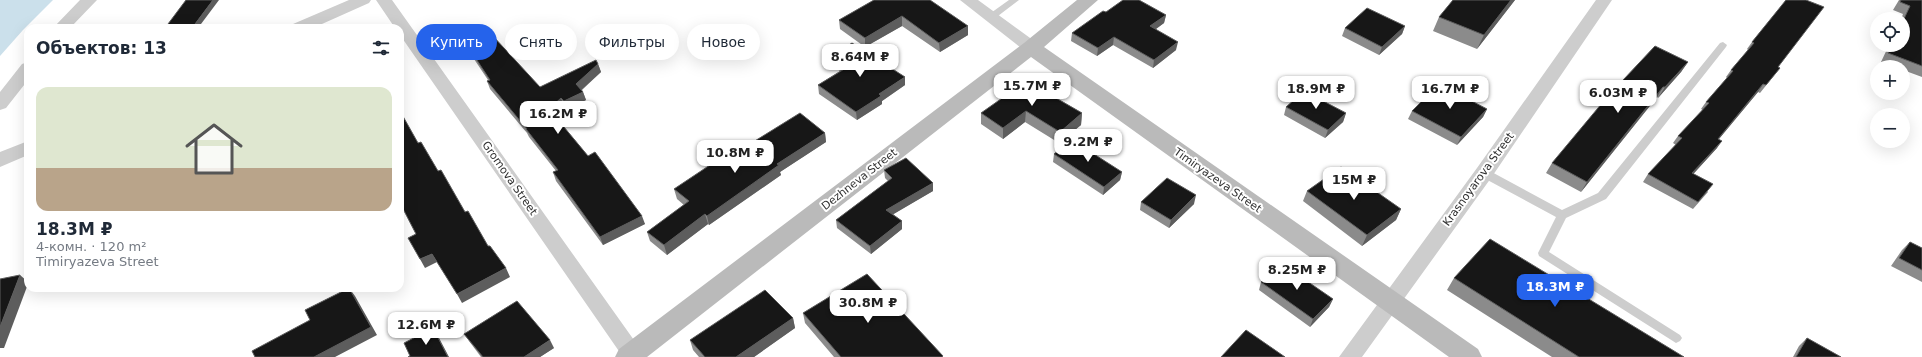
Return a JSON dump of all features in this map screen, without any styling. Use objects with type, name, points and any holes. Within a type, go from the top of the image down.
[{"type":"main road","name":"Dezhneva Street","points":[[632,356],[1031,47],[1089,0]]},
{"type":"main road","name":"Timiryazeva Street","points":[[1031,47],[1469,357]]},
{"type":"street","points":[[65,24],[89,0]]},
{"type":"street","points":[[308,24],[363,0]]},
{"type":"street","name":"Gromova Street","points":[[384,0],[401,24]]},
{"type":"street","name":"Timiryazeva Street","points":[[968,0],[1031,47]]},
{"type":"street","name":"Krasnoyarova Street","points":[[1350,357],[1484,173],[1604,0]]},
{"type":"street","name":"Gromova Street","points":[[404,29],[632,356]]},
{"type":"street","points":[[0,104],[24,73]]},
{"type":"street","points":[[0,160],[24,150]]},
{"type":"lane","points":[[991,17],[1015,0]]},
{"type":"lane","points":[[1676,338],[1542,253],[1562,215],[1602,196],[1723,45]]},
{"type":"lane","points":[[1484,173],[1562,215]]},
{"type":"water","points":[[0,0],[53,0],[29,24],[24,24],[24,29],[0,56]]},
{"type":"building","points":[[186,0],[213,0],[195,24],[168,24]]},
{"type":"building","points":[[874,0],[930,0],[968,26],[939,43],[902,16],[865,38],[839,20]]},
{"type":"building","points":[[1123,0],[1139,0],[1166,15],[1150,26],[1178,42],[1154,60],[1114,37],[1098,48],[1072,33],[1103,11],[1106,12]]},
{"type":"building","points":[[1453,0],[1511,0],[1484,35],[1439,17]]},
{"type":"building","points":[[1786,0],[1806,0],[1824,7],[1778,67],[1780,68],[1766,85],[1763,84],[1718,139],[1722,141],[1692,173],[1713,184],[1698,202],[1648,174],[1682,138],[1678,136],[1709,103],[1706,102],[1733,71],[1731,70],[1754,43],[1752,42]]},
{"type":"building","points":[[1901,0],[1922,0],[1922,66],[1910,61],[1910,60],[1888,53],[1910,52],[1910,12],[1907,12],[1910,6],[1900,2]]},
{"type":"building","points":[[1367,8],[1405,26],[1382,47],[1345,28]]},
{"type":"building","points":[[497,40],[505,49],[505,60],[515,60],[540,87],[596,60],[598,64],[576,84],[583,92],[564,101],[561,98],[549,109],[588,156],[595,152],[642,216],[600,237],[553,172],[558,170],[527,129],[487,81],[490,80],[477,60],[497,60]]},
{"type":"building","points":[[852,43],[905,77],[879,94],[881,96],[856,112],[818,85],[846,68],[830,57]]},
{"type":"building","points":[[1655,46],[1688,62],[1665,87],[1663,87],[1587,182],[1552,163],[1608,96]]},
{"type":"building","points":[[1032,77],[1053,91],[1049,94],[1082,113],[1060,132],[1026,111],[1003,128],[981,113]]},
{"type":"building","points":[[1439,84],[1487,109],[1461,137],[1412,111]]},
{"type":"building","points":[[1304,91],[1346,113],[1328,130],[1286,107]]},
{"type":"building","points":[[800,113],[825,133],[777,164],[779,165],[707,216],[705,214],[664,245],[647,232],[689,201],[674,189],[746,141],[750,144]]},
{"type":"building","points":[[404,118],[418,143],[421,142],[438,171],[441,170],[465,212],[468,211],[488,246],[490,246],[506,268],[457,294],[432,254],[420,259],[408,238],[416,234],[404,211]]},
{"type":"building","points":[[1072,140],[1122,172],[1104,187],[1054,154]]},
{"type":"building","points":[[906,158],[933,183],[886,210],[902,221],[870,246],[836,220],[892,178],[884,170]]},
{"type":"building","points":[[1341,167],[1401,209],[1367,235],[1307,191]]},
{"type":"building","points":[[1167,178],[1196,195],[1171,220],[1141,202]]},
{"type":"building","points":[[1490,239],[1684,357],[1579,357],[1454,278]]},
{"type":"building","points":[[1910,242],[1922,248],[1922,270],[1899,258]]},
{"type":"building","points":[[1282,264],[1333,299],[1313,319],[1261,282]]},
{"type":"building","points":[[867,274],[943,356],[942,357],[841,357],[803,313]]},
{"type":"building","points":[[20,275],[0,327],[0,279]]},
{"type":"building","points":[[765,290],[793,318],[736,357],[705,357],[690,340]]},
{"type":"building","points":[[341,292],[351,292],[371,327],[314,357],[255,357],[252,351],[310,320],[305,310]]},
{"type":"building","points":[[517,301],[550,340],[524,357],[483,357],[464,334]]},
{"type":"building","points":[[433,328],[448,357],[408,357],[410,356],[404,343]]},
{"type":"building","points":[[1246,330],[1285,357],[1221,357]]},
{"type":"building","points":[[1807,338],[1841,357],[1796,357]]}]
